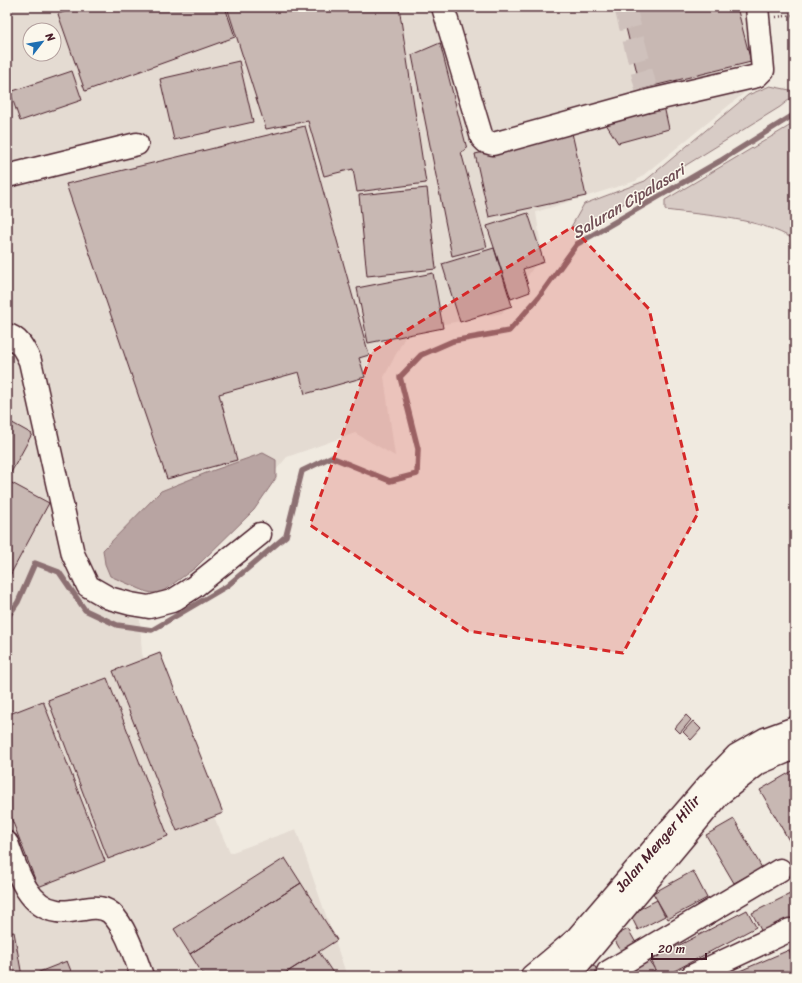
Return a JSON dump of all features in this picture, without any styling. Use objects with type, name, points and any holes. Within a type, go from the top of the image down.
[{"type":"street","points":[[443,7],[482,138],[486,142],[494,144],[647,94],[761,74],[763,70],[765,11]]},
{"type":"street","points":[[7,176],[137,144]]},
{"type":"street","points":[[7,335],[11,335],[24,348],[30,362],[72,554],[88,586],[109,598],[130,604],[149,607],[172,600],[194,587],[260,534]]},
{"type":"street","name":"Jalan Menger Hilir","points":[[532,976],[576,939],[703,791],[737,755],[765,739],[795,728]]},
{"type":"street","points":[[564,976],[576,968],[720,794],[759,763],[795,749]]},
{"type":"street","points":[[7,843],[20,879],[30,894],[42,906],[57,912],[96,907],[110,913],[124,931],[142,976]]},
{"type":"street","points":[[590,950],[610,974],[780,870]]},
{"type":"street","points":[[692,976],[790,930],[795,930]]},
{"type":"path","points":[[765,11],[774,17],[795,15]]},
{"type":"highlighted area","points":[[572,227],[649,309],[698,513],[623,653],[468,631],[310,525],[372,352]]},
{"type":"shaded area","points":[[7,7],[754,7],[765,76],[636,181],[536,212],[542,255],[502,313],[408,331],[384,377],[395,456],[355,433],[287,457],[223,533],[138,593],[142,654],[230,853],[296,829],[347,976],[7,976]]},
{"type":"shaded area","points":[[770,86],[795,91],[795,95],[780,107],[594,222],[571,227],[584,204],[645,181],[748,95]]},
{"type":"shaded area","points":[[791,125],[795,128],[795,240],[765,226],[749,222],[665,210],[665,200]]},
{"type":"shaded area","points":[[263,453],[276,460],[276,478],[254,510],[195,568],[159,594],[147,592],[110,576],[105,564],[103,550],[161,491]]},
{"type":"building","points":[[78,7],[225,7],[235,37],[85,91],[58,14]]},
{"type":"building","points":[[227,7],[399,7],[426,183],[357,192],[353,169],[324,176],[308,121],[266,129]]},
{"type":"building","points":[[621,7],[737,7],[751,62],[641,89]]},
{"type":"building","points":[[440,43],[467,149],[461,152],[487,247],[452,256],[412,55]]},
{"type":"building","points":[[239,61],[253,122],[174,140],[160,79]]},
{"type":"building","points":[[72,71],[82,100],[20,121],[10,92]]},
{"type":"building","points":[[664,106],[669,129],[618,143],[606,124]]},
{"type":"building","points":[[305,126],[369,355],[359,358],[365,377],[305,394],[299,372],[219,394],[237,460],[167,479],[66,184]]},
{"type":"building","points":[[572,133],[586,196],[489,217],[475,154]]},
{"type":"building","points":[[427,188],[436,269],[367,276],[359,195]]},
{"type":"building","points":[[528,213],[544,262],[523,269],[530,292],[511,299],[487,226]]},
{"type":"building","points":[[494,248],[512,306],[460,322],[442,264]]},
{"type":"building","points":[[433,273],[443,328],[368,343],[357,288]]},
{"type":"building","points":[[7,420],[32,434],[7,480]]},
{"type":"building","points":[[8,481],[49,503],[7,581],[7,483]]},
{"type":"building","points":[[160,653],[223,813],[177,831],[113,671]]},
{"type":"building","points":[[107,678],[168,836],[108,859],[48,700]]},
{"type":"building","points":[[43,701],[105,861],[38,887],[7,807],[7,715]]},
{"type":"building","points":[[686,715],[691,720],[680,733],[675,728]]},
{"type":"building","points":[[693,721],[701,729],[691,740],[683,732]]},
{"type":"building","points":[[794,770],[795,771],[795,851],[760,790]]},
{"type":"building","points":[[734,819],[762,868],[734,883],[706,835]]},
{"type":"building","points":[[285,858],[301,883],[190,954],[174,929]]},
{"type":"building","points":[[693,871],[707,898],[668,919],[653,893]]},
{"type":"building","points":[[301,883],[337,940],[281,976],[204,976],[190,954]]},
{"type":"building","points":[[794,892],[795,920],[764,936],[752,913]]},
{"type":"building","points":[[657,900],[665,916],[638,930],[630,914]]},
{"type":"building","points":[[747,910],[756,927],[665,976],[659,976],[651,960]]},
{"type":"building","points":[[628,929],[636,943],[621,951],[613,937]]},
{"type":"building","points":[[14,932],[22,976],[7,976],[7,933]]},
{"type":"building","points":[[789,950],[793,958],[795,957],[795,976],[728,976]]},
{"type":"building","points":[[319,952],[335,976],[281,976]]},
{"type":"building","points":[[648,958],[655,970],[645,976],[632,976],[628,969]]},
{"type":"building","points":[[67,961],[73,976],[29,976]]},
{"type":"building","points":[[594,965],[600,976],[571,976]]},
{"type":"waterway","name":"Saluran Cipalasari","points":[[7,618],[18,602],[35,563],[59,572],[85,610],[117,625],[152,630],[227,586],[286,536],[302,471],[331,457],[390,481],[417,474],[418,449],[400,377],[421,355],[453,341],[509,331],[538,298],[577,244],[720,161],[795,114]]},
{"type":"tunnel","points":[[625,7],[646,88]]}]
